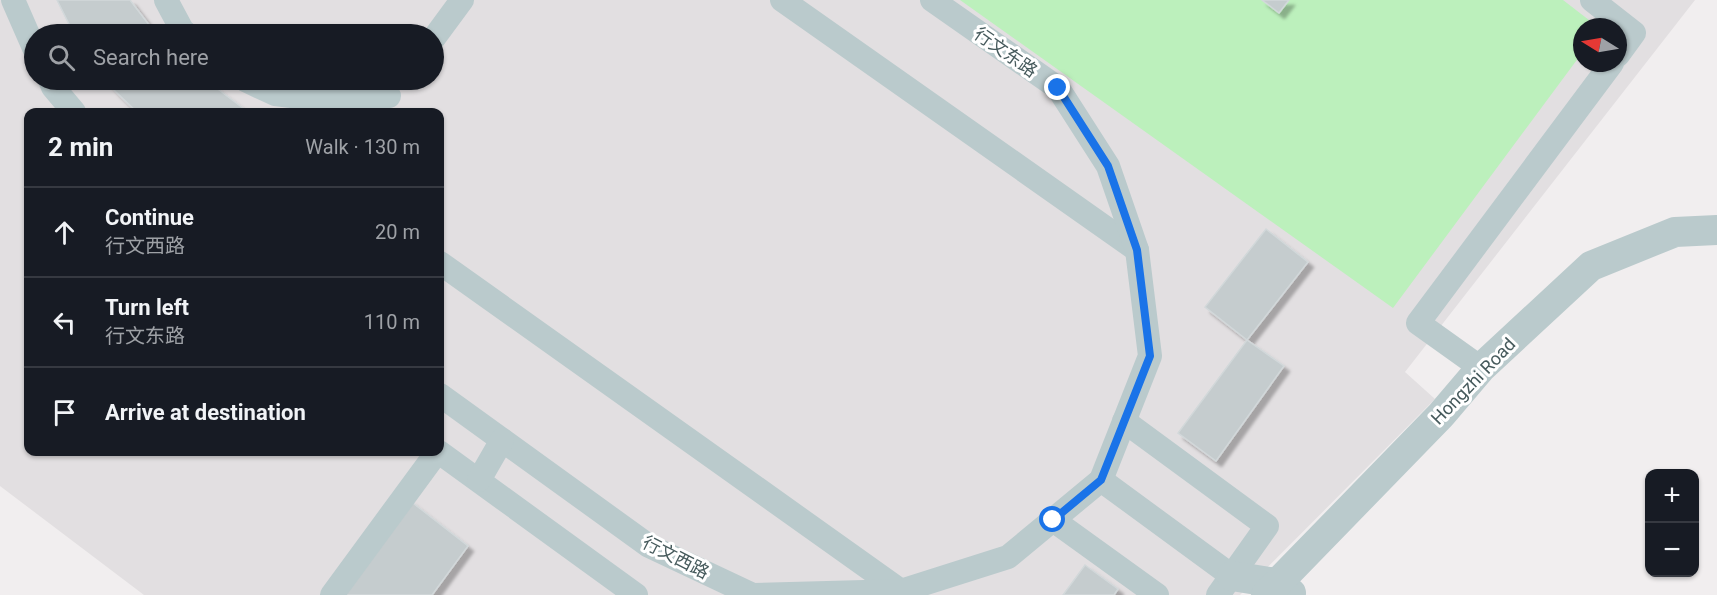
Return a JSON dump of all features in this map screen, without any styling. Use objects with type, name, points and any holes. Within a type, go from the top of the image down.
[{"type":"street","points":[[13,0],[24,25]]},
{"type":"street","points":[[166,0],[179,24]]},
{"type":"street","points":[[444,24],[462,0]]},
{"type":"street","points":[[782,0],[1137,250]]},
{"type":"street","name":"行文东路","points":[[933,0],[1058,88],[1108,166],[1137,250],[1150,356],[1101,480]]},
{"type":"street","points":[[1592,0],[1615,18]]},
{"type":"street","points":[[1627,28],[1634,33],[1627,43]]},
{"type":"street","points":[[1481,368],[1418,323],[1605,72]]},
{"type":"street","points":[[56,90],[71,108]]},
{"type":"street","points":[[266,90],[275,94],[332,100],[390,96]]},
{"type":"street","name":"Hongzhi Road","points":[[1256,590],[1441,415],[1481,368],[1591,266],[1675,232],[1717,230]]},
{"type":"street","points":[[444,266],[901,591]]},
{"type":"street","name":"行文西路","points":[[444,398],[649,546],[753,595],[901,591],[1008,557],[1101,480]]},
{"type":"street","points":[[1101,480],[1256,590],[1267,526],[1124,421]]},
{"type":"street","points":[[479,480],[502,440]]},
{"type":"street","points":[[332,595],[435,456]]},
{"type":"street","points":[[444,456],[636,595]]},
{"type":"street","points":[[1053,520],[1157,595]]},
{"type":"shaded area","points":[[0,0],[1695,0],[1405,372],[1435,399],[1240,595],[144,595],[0,486]]},
{"type":"green space","points":[[960,0],[1563,0],[1586,18],[1573,18],[1573,65],[1393,308]]},
{"type":"building","points":[[57,0],[130,0],[148,24],[69,24]]},
{"type":"building","points":[[1262,0],[1289,0],[1279,13]]},
{"type":"building","points":[[219,90],[243,108],[133,108],[115,91]]},
{"type":"building","points":[[1266,229],[1308,262],[1247,340],[1205,307]]},
{"type":"building","points":[[1247,340],[1284,366],[1216,461],[1178,433]]},
{"type":"building","points":[[409,500],[468,546],[432,595],[340,595]]},
{"type":"building","points":[[1085,565],[1118,589],[1114,595],[1063,595]]},
{"type":"route","points":[[1053,520],[1101,480],[1150,356],[1137,250],[1108,166],[1058,88]]}]
